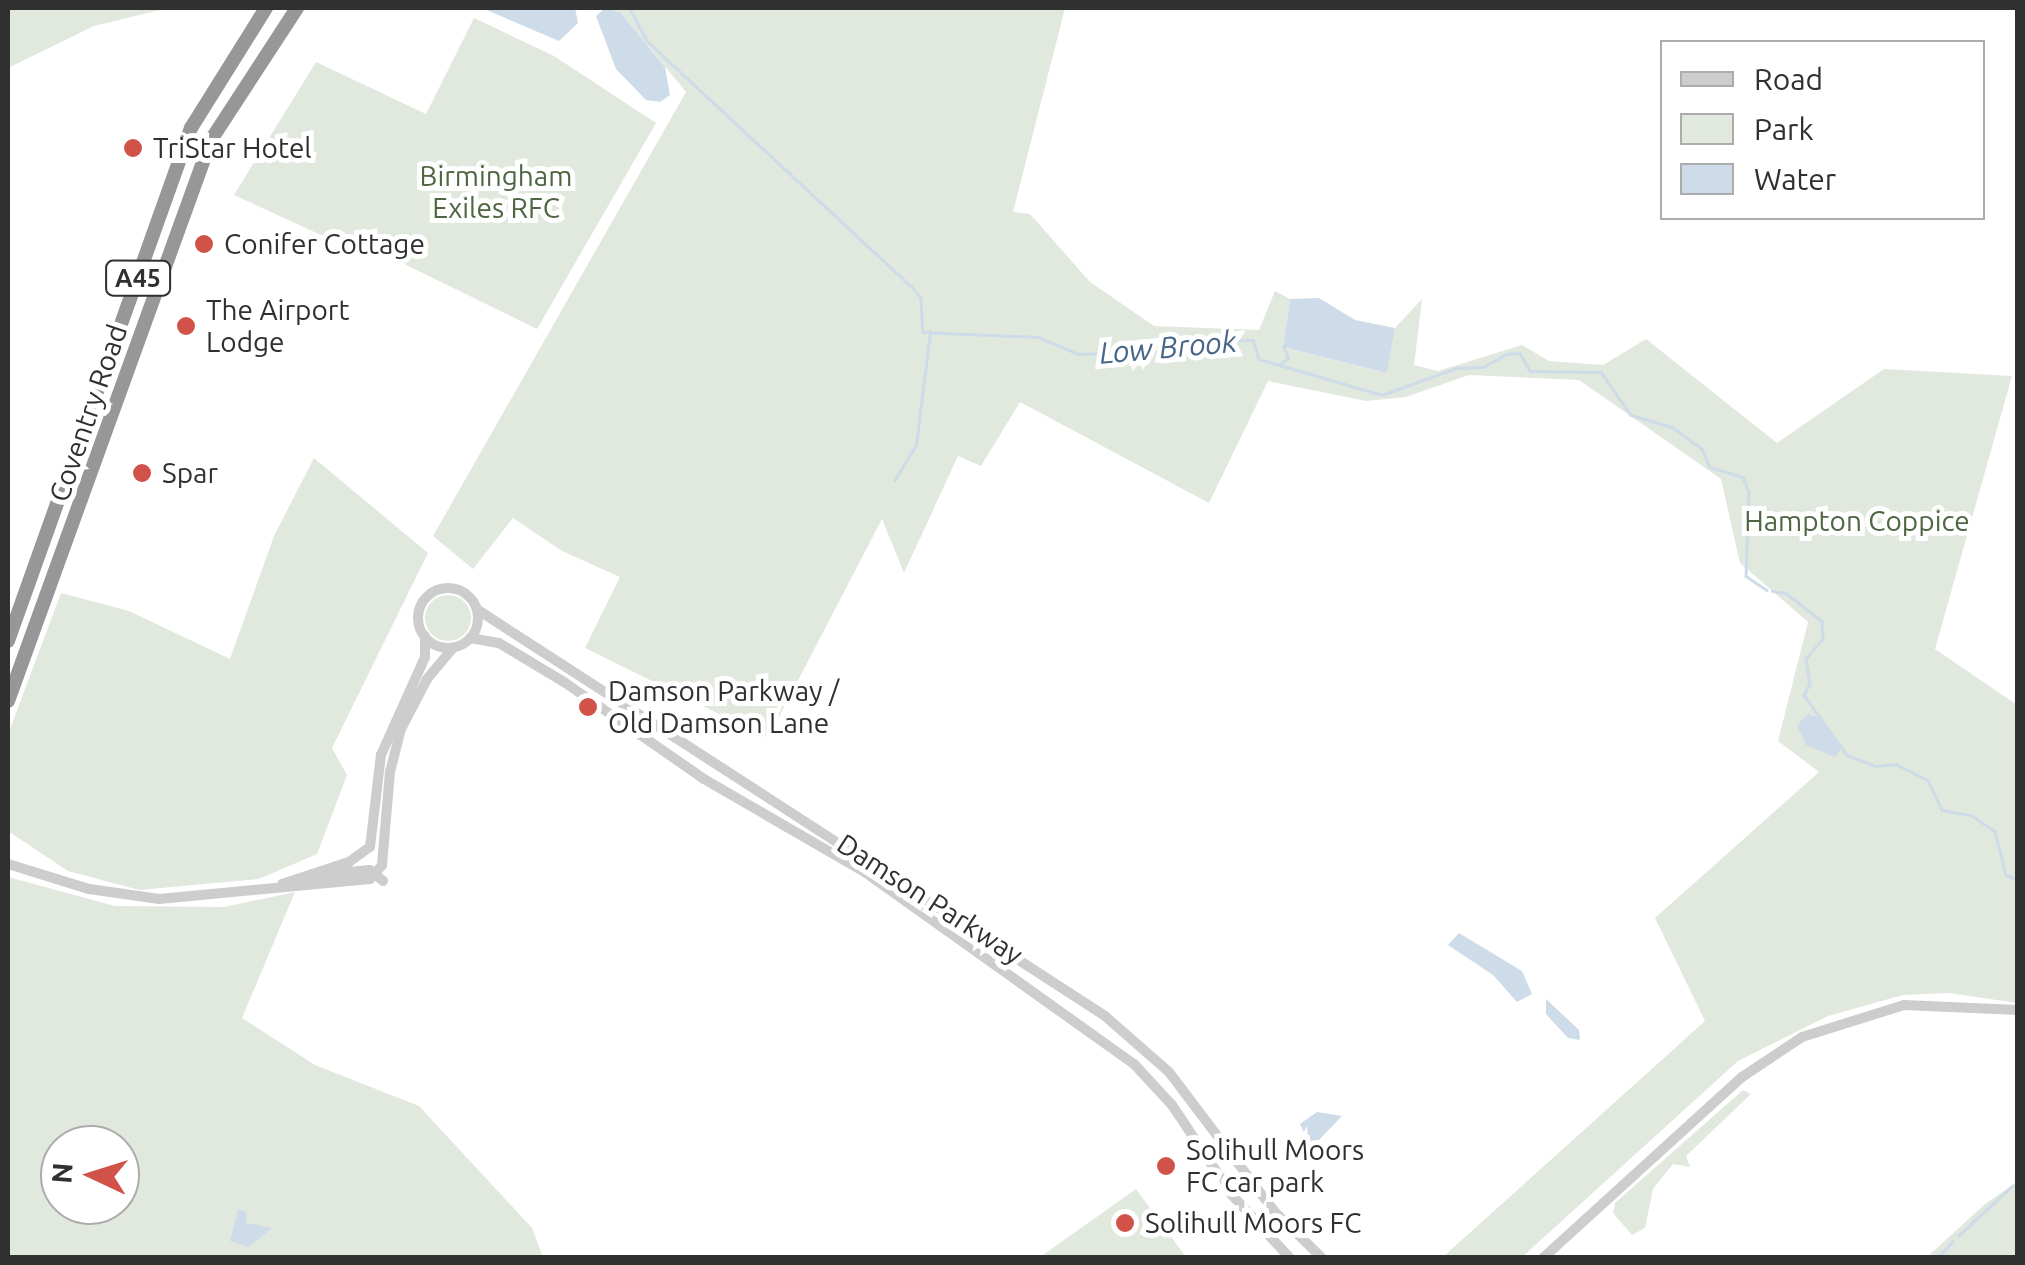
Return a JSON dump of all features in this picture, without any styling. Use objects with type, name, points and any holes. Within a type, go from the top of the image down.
[{"type":"highway","name":"Coventry Road","points":[[8,640],[190,128],[266,8]]},
{"type":"highway","name":"Coventry Road","points":[[8,702],[41,621],[212,140],[297,8]]},
{"type":"highway","points":[[8,678],[41,621]]},
{"type":"street","name":"Damson Parkway","points":[[278,885],[349,862],[370,847],[381,755],[425,657],[419,612],[432,592],[457,589],[478,610],[1104,1016],[1169,1072],[1297,1236],[1322,1258]]},
{"type":"street","points":[[296,878],[380,878],[395,747],[427,679],[453,648],[470,638],[478,610]]},
{"type":"street","points":[[425,636],[453,648]]},
{"type":"street","name":"Damson Parkway","points":[[470,638],[498,643],[532,662],[704,779],[866,874],[1134,1064],[1172,1105],[1223,1185],[1290,1258]]},
{"type":"street","name":"Damson Parkway","points":[[8,855],[24,868]]},
{"type":"street","name":"Damson Parkway","points":[[8,864],[89,890],[159,899],[380,878]]},
{"type":"street","points":[[1543,1258],[1742,1077],[1802,1037],[1904,1005],[2018,1010]]},
{"type":"street","points":[[1297,1236],[1310,1258]]},
{"type":"green space","points":[[8,8],[168,8],[94,26],[8,68]]},
{"type":"green space","name":"Hampton Coppice","points":[[605,8],[1065,8],[1013,212],[1030,214],[1090,282],[1154,326],[1259,330],[1275,291],[1290,299],[1283,347],[1387,373],[1395,328],[1422,299],[1414,365],[1438,371],[1522,345],[1549,361],[1603,365],[1646,339],[1777,443],[1884,369],[2012,376],[1935,649],[2017,705],[2017,1003],[1949,993],[1903,995],[1828,1016],[1738,1061],[1522,1257],[1443,1257],[1705,1021],[1655,918],[1819,772],[1778,741],[1808,622],[1740,563],[1721,479],[1579,380],[1469,375],[1406,397],[1366,401],[1268,381],[1209,503],[1020,402],[981,466],[958,456],[904,573],[882,519],[768,738],[585,648],[620,577],[562,551],[513,518],[473,569],[433,536],[686,92],[621,13]]},
{"type":"green space","name":"Birmingham Exiles RFC","points":[[474,18],[554,56],[656,123],[537,329],[388,256],[334,241],[234,195],[316,62],[426,114]]},
{"type":"green space","points":[[314,458],[428,553],[332,748],[347,775],[317,854],[259,879],[139,890],[68,871],[8,831],[8,734],[61,593],[129,611],[230,659],[274,536]]},
{"type":"green space","points":[[448,595],[465,601],[471,618],[465,635],[448,641],[431,635],[425,618],[431,601]]},
{"type":"green space","points":[[8,877],[115,906],[224,907],[295,892],[242,1018],[315,1065],[419,1106],[532,1228],[543,1257],[8,1257]]},
{"type":"green space","points":[[1743,1090],[1751,1094],[1686,1156],[1690,1167],[1673,1164],[1653,1189],[1645,1228],[1632,1235],[1613,1213],[1615,1203]]},
{"type":"green space","points":[[2017,1182],[2017,1257],[1927,1257],[1985,1204]]},
{"type":"green space","name":"Solihull Moors FC","points":[[1136,1189],[1186,1257],[1040,1257]]},
{"type":"water","points":[[482,8],[575,8],[578,23],[559,41]]},
{"type":"water","points":[[605,8],[621,13],[665,67],[670,95],[660,102],[646,100],[616,69],[596,16]]},
{"type":"water","points":[[1319,298],[1355,320],[1395,328],[1387,373],[1283,347],[1290,299]]},
{"type":"water","points":[[1808,714],[1820,718],[1836,740],[1841,748],[1835,757],[1806,745],[1797,725]]},
{"type":"water","points":[[1459,933],[1522,971],[1532,994],[1517,1002],[1493,975],[1448,945]]},
{"type":"water","points":[[1546,999],[1579,1030],[1580,1040],[1568,1038],[1546,1014]]},
{"type":"water","points":[[1317,1112],[1342,1116],[1316,1143],[1308,1142],[1300,1124]]},
{"type":"water","points":[[238,1209],[246,1212],[246,1223],[272,1228],[249,1247],[230,1241]]},
{"type":"waterway","name":"Low Brook","points":[[630,8],[646,40],[911,286],[921,298],[923,332],[1038,337],[1078,354],[1186,351],[1199,341],[1253,340],[1259,359],[1382,395],[1456,368],[1483,367],[1506,354],[1520,353],[1530,371],[1601,372],[1631,415],[1672,427],[1702,449],[1710,467],[1743,477],[1749,492],[1746,576],[1767,590]]},
{"type":"waterway","name":"Low Brook","points":[[894,481],[916,445],[930,332]]},
{"type":"waterway","points":[[1279,365],[1288,358],[1283,347]]},
{"type":"waterway","name":"Low Brook","points":[[1772,591],[1786,593],[1822,621],[1823,639],[1806,659],[1810,684],[1804,695],[1847,755],[1875,766],[1896,764],[1928,780],[1942,810],[1971,815],[1995,831],[2006,875],[2018,880]]},
{"type":"waterway","points":[[1958,1236],[2012,1186]]},
{"type":"waterway","points":[[1937,1258],[1953,1241]]},
{"type":"place","name":"TriStar Hotel","points":[[133,148]]},
{"type":"place","name":"Conifer Cottage","points":[[204,244]]},
{"type":"place","name":"The Airport Lodge","points":[[186,326]]},
{"type":"place","name":"Spar","points":[[142,473]]},
{"type":"place","name":"Damson Parkway / Old Damson Lane","points":[[588,707]]},
{"type":"place","name":"Solihull Moors FC car park","points":[[1166,1166]]},
{"type":"place","name":"Solihull Moors FC","points":[[1125,1223]]}]
